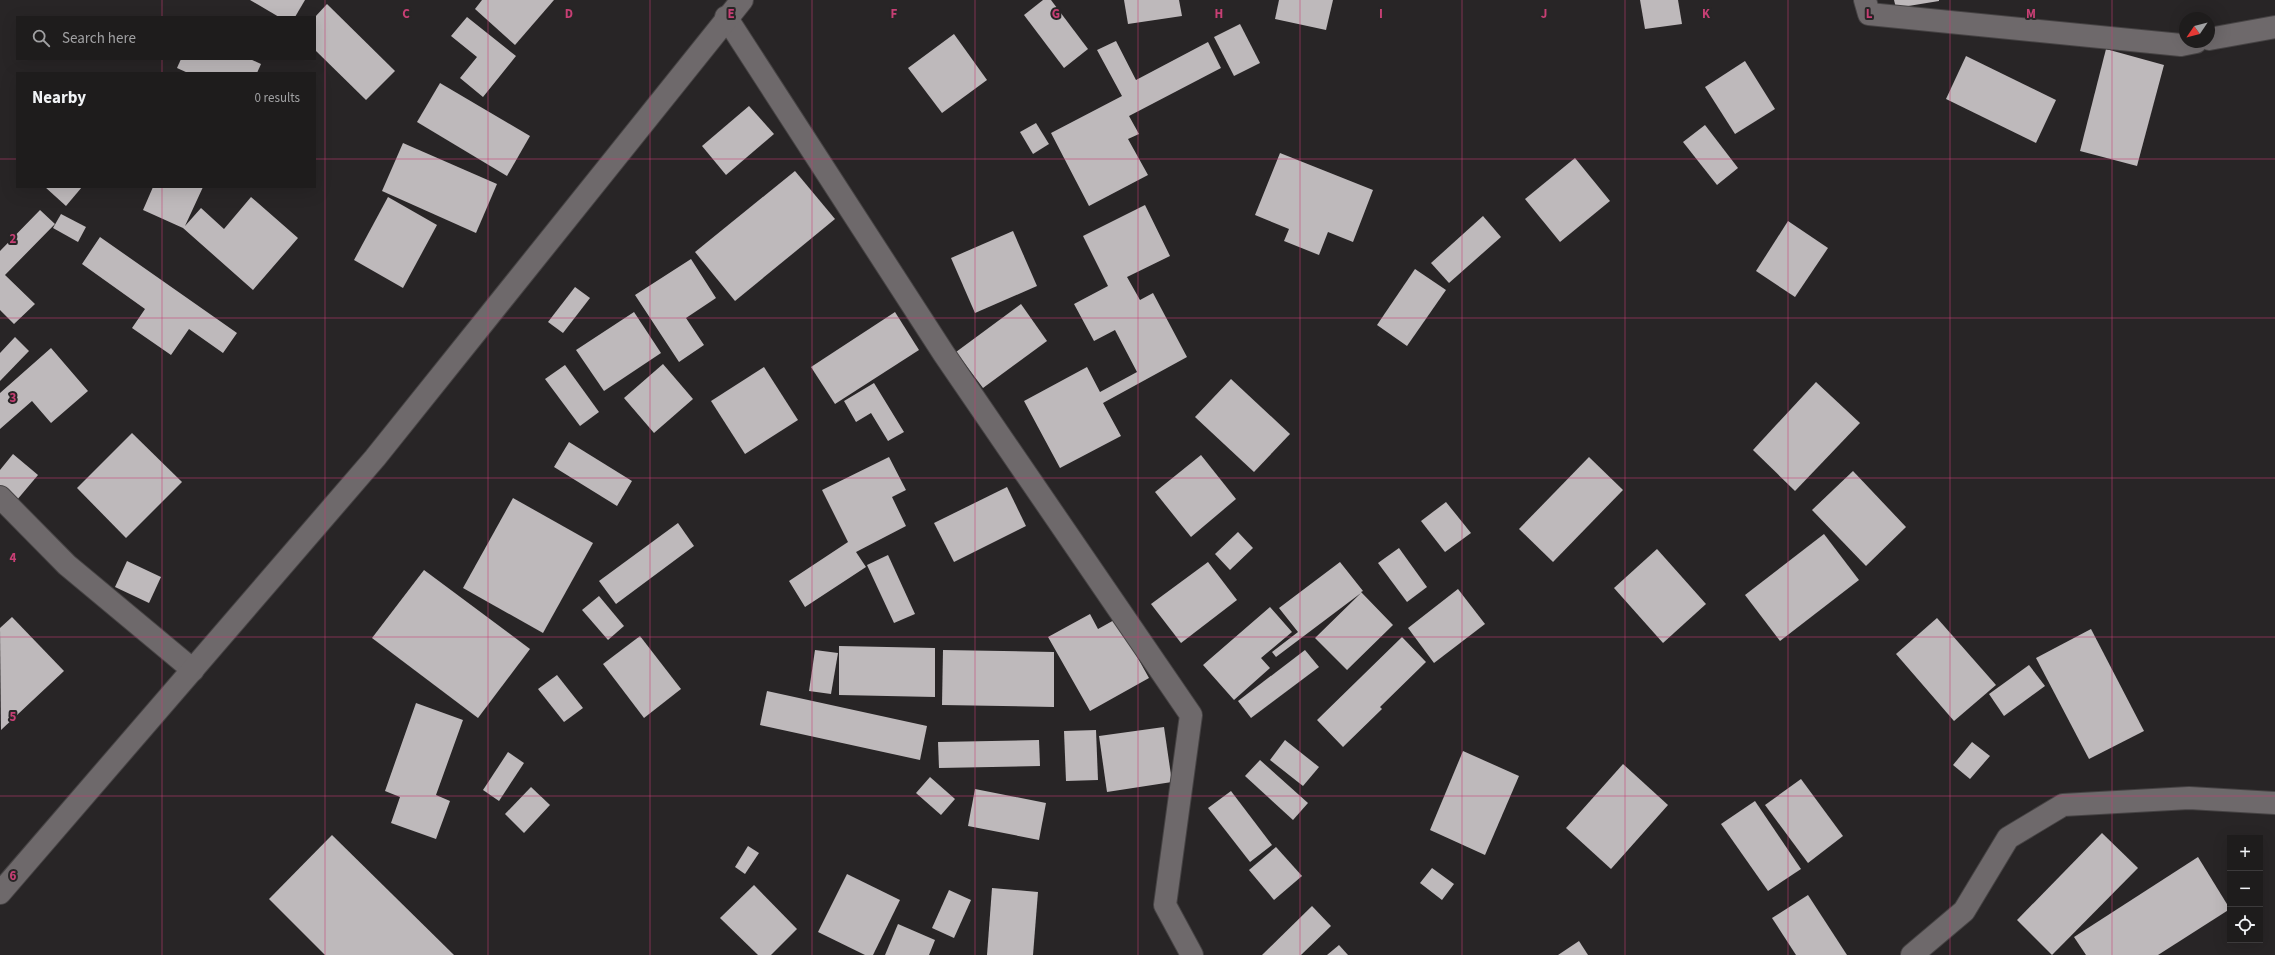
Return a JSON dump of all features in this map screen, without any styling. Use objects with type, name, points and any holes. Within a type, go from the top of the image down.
[{"type":"street","points":[[0,893],[375,458],[726,17],[742,0]]},
{"type":"street","points":[[1865,0],[1869,14],[2179,45]]},
{"type":"street","points":[[726,17],[944,354],[1191,715],[1164,905],[1192,955]]},
{"type":"street","points":[[2215,39],[2275,27]]},
{"type":"street","points":[[0,497],[67,565],[193,670]]},
{"type":"street","points":[[1912,955],[1964,911],[2008,838],[2063,805],[2189,798],[2275,803]]},
{"type":"building","points":[[250,0],[305,0],[296,16],[277,16]]},
{"type":"building","points":[[482,0],[554,0],[515,45],[475,9]]},
{"type":"building","points":[[1043,0],[1051,0],[1088,49],[1064,68],[1024,15]]},
{"type":"building","points":[[1124,0],[1179,0],[1182,16],[1128,24]]},
{"type":"building","points":[[1279,0],[1333,0],[1326,30],[1275,19]]},
{"type":"building","points":[[1640,0],[1678,0],[1682,24],[1645,29]]},
{"type":"building","points":[[1894,0],[1939,0],[1939,1],[1896,8]]},
{"type":"building","points":[[327,4],[395,71],[366,100],[316,51],[316,16]]},
{"type":"building","points":[[467,17],[516,56],[483,97],[460,78],[477,57],[451,36]]},
{"type":"building","points":[[1240,24],[1260,63],[1234,76],[1214,37]]},
{"type":"building","points":[[954,34],[987,80],[942,113],[908,68]]},
{"type":"building","points":[[1116,41],[1136,80],[1208,42],[1221,68],[1129,116],[1139,134],[1128,139],[1148,175],[1089,206],[1051,133],[1122,96],[1097,50]]},
{"type":"building","points":[[2106,49],[2164,65],[2137,166],[2080,151]]},
{"type":"building","points":[[1966,56],[2056,100],[2036,143],[1946,99]]},
{"type":"building","points":[[181,60],[252,60],[261,64],[257,72],[186,72],[177,68]]},
{"type":"building","points":[[1745,61],[1775,109],[1735,134],[1705,87]]},
{"type":"building","points":[[440,83],[530,136],[507,176],[417,122]]},
{"type":"building","points":[[749,106],[774,134],[726,175],[702,146]]},
{"type":"building","points":[[1036,123],[1049,144],[1033,154],[1020,132]]},
{"type":"building","points":[[1705,125],[1738,168],[1717,185],[1683,142]]},
{"type":"building","points":[[403,143],[497,184],[476,233],[382,191]]},
{"type":"building","points":[[1280,153],[1373,190],[1353,242],[1328,232],[1319,255],[1284,241],[1289,229],[1255,215]]},
{"type":"building","points":[[1575,158],[1610,201],[1560,242],[1525,199]]},
{"type":"building","points":[[795,171],[835,219],[735,301],[695,252]]},
{"type":"building","points":[[46,188],[81,188],[66,206]]},
{"type":"building","points":[[153,188],[203,188],[185,226],[201,208],[224,229],[251,197],[298,238],[253,290],[183,228],[143,210]]},
{"type":"building","points":[[388,197],[437,225],[403,288],[354,260]]},
{"type":"building","points":[[1145,205],[1170,256],[1127,277],[1140,300],[1153,293],[1187,357],[1103,403],[1121,436],[1060,468],[1024,401],[1087,367],[1100,392],[1137,372],[1115,330],[1094,341],[1074,304],[1108,286],[1083,236]]},
{"type":"building","points":[[40,210],[55,224],[5,275],[35,304],[14,324],[0,310],[0,251]]},
{"type":"building","points":[[61,214],[86,227],[78,242],[53,228]]},
{"type":"building","points":[[1483,216],[1501,237],[1449,283],[1431,263]]},
{"type":"building","points":[[1788,221],[1828,248],[1795,297],[1756,271]]},
{"type":"building","points":[[1013,231],[1037,286],[975,313],[951,258]]},
{"type":"building","points":[[100,237],[237,333],[223,353],[189,329],[171,355],[132,328],[145,309],[82,264]]},
{"type":"building","points":[[691,259],[716,298],[686,318],[704,345],[679,362],[635,295]]},
{"type":"building","points":[[1415,269],[1446,290],[1407,346],[1377,325]]},
{"type":"building","points":[[575,287],[590,298],[563,333],[548,322]]},
{"type":"building","points":[[1021,304],[1047,341],[983,388],[956,352]]},
{"type":"building","points":[[634,312],[661,353],[604,391],[576,350]]},
{"type":"building","points":[[895,312],[919,350],[835,404],[811,367]]},
{"type":"building","points":[[15,337],[29,351],[0,381],[0,353]]},
{"type":"building","points":[[51,348],[88,391],[51,423],[32,401],[0,429],[0,393]]},
{"type":"building","points":[[663,364],[693,399],[654,433],[624,398]]},
{"type":"building","points":[[565,365],[599,412],[580,426],[545,379]]},
{"type":"building","points":[[764,367],[798,420],[745,454],[711,401]]},
{"type":"building","points":[[1231,379],[1290,434],[1254,472],[1195,417]]},
{"type":"building","points":[[1816,382],[1860,423],[1795,491],[1753,450]]},
{"type":"building","points":[[874,383],[904,432],[888,441],[871,413],[856,422],[844,401]]},
{"type":"building","points":[[132,433],[182,482],[126,538],[77,488]]},
{"type":"building","points":[[569,442],[632,481],[617,506],[554,467]]},
{"type":"building","points":[[13,454],[38,475],[11,507],[0,497],[0,470]]},
{"type":"building","points":[[1201,455],[1236,499],[1191,537],[1155,492]]},
{"type":"building","points":[[889,457],[906,490],[892,497],[906,526],[856,552],[866,567],[805,607],[789,581],[848,542],[822,490]]},
{"type":"building","points":[[1589,457],[1623,490],[1553,562],[1519,529]]},
{"type":"building","points":[[1853,471],[1906,527],[1866,566],[1812,510]]},
{"type":"building","points":[[1007,487],[1026,526],[954,562],[934,523]]},
{"type":"building","points":[[513,498],[593,543],[543,633],[463,588]]},
{"type":"building","points":[[1446,502],[1471,533],[1445,552],[1421,521]]},
{"type":"building","points":[[678,523],[694,546],[616,604],[599,581]]},
{"type":"building","points":[[1238,532],[1253,548],[1230,570],[1215,554]]},
{"type":"building","points":[[1824,534],[1859,580],[1780,641],[1745,595]]},
{"type":"building","points":[[1399,548],[1427,587],[1407,602],[1378,563]]},
{"type":"building","points":[[1657,549],[1706,604],[1663,643],[1614,588]]},
{"type":"building","points":[[888,555],[915,614],[894,623],[867,565]]},
{"type":"building","points":[[127,561],[161,577],[149,603],[115,587]]},
{"type":"building","points":[[1208,562],[1237,600],[1181,643],[1151,604]]},
{"type":"building","points":[[1340,562],[1363,591],[1361,592],[1393,625],[1347,670],[1315,638],[1361,593],[1276,657],[1272,652],[1298,632],[1279,608]]},
{"type":"building","points":[[424,570],[530,649],[478,718],[372,638]]},
{"type":"building","points":[[1458,589],[1485,624],[1434,663],[1408,628]]},
{"type":"building","points":[[599,596],[624,626],[608,640],[582,610]]},
{"type":"building","points":[[1270,607],[1292,632],[1261,658],[1270,668],[1234,700],[1203,665]]},
{"type":"building","points":[[1090,614],[1098,629],[1116,619],[1149,678],[1090,711],[1048,637]]},
{"type":"building","points":[[12,617],[64,671],[1,730],[0,628]]},
{"type":"building","points":[[1937,618],[1996,685],[1954,721],[1896,654]]},
{"type":"building","points":[[2091,629],[2144,731],[2089,759],[2036,658]]},
{"type":"building","points":[[640,636],[681,689],[644,718],[603,664]]},
{"type":"building","points":[[1402,637],[1426,662],[1380,707],[1382,709],[1343,747],[1317,720]]},
{"type":"building","points":[[839,646],[935,648],[935,697],[839,695]]},
{"type":"building","points":[[815,650],[838,653],[831,694],[809,691]]},
{"type":"building","points":[[943,650],[1054,652],[1054,707],[942,705]]},
{"type":"building","points":[[1305,650],[1319,667],[1251,718],[1238,701]]},
{"type":"building","points":[[2029,665],[2045,686],[2004,716],[1989,694]]},
{"type":"building","points":[[557,675],[583,708],[564,722],[538,689]]},
{"type":"building","points":[[767,691],[927,726],[920,760],[760,725]]},
{"type":"building","points":[[416,703],[463,720],[436,795],[450,801],[436,839],[391,823],[400,797],[385,791]]},
{"type":"building","points":[[1164,727],[1172,782],[1107,792],[1099,736]]},
{"type":"building","points":[[1096,730],[1098,780],[1066,781],[1064,731]]},
{"type":"building","points":[[1039,740],[1040,766],[939,768],[938,742]]},
{"type":"building","points":[[1285,740],[1319,767],[1303,786],[1270,760]]},
{"type":"building","points":[[1972,742],[1990,756],[1970,779],[1953,765]]},
{"type":"building","points":[[1463,751],[1519,776],[1485,855],[1430,830]]},
{"type":"building","points":[[508,752],[524,763],[499,801],[483,790]]},
{"type":"building","points":[[1260,760],[1308,803],[1293,820],[1245,776]]},
{"type":"building","points":[[1623,764],[1668,805],[1611,869],[1566,828]]},
{"type":"building","points":[[930,777],[955,799],[941,815],[916,793]]},
{"type":"building","points":[[1801,779],[1843,836],[1808,863],[1765,805]]},
{"type":"building","points":[[531,787],[550,805],[524,833],[505,814]]},
{"type":"building","points":[[975,789],[1046,803],[1039,840],[968,826]]},
{"type":"building","points":[[1231,791],[1272,845],[1250,862],[1208,808]]},
{"type":"building","points":[[1755,801],[1801,869],[1768,891],[1721,824]]},
{"type":"building","points":[[2102,833],[2138,868],[2052,955],[2017,920]]},
{"type":"building","points":[[332,835],[454,955],[325,955],[269,899]]},
{"type":"building","points":[[748,846],[759,853],[745,874],[735,867]]},
{"type":"building","points":[[1276,847],[1302,876],[1274,900],[1249,870]]},
{"type":"building","points":[[2198,857],[2227,904],[2227,911],[2158,955],[2086,955],[2074,937]]},
{"type":"building","points":[[1432,868],[1454,884],[1442,900],[1420,883]]},
{"type":"building","points":[[847,874],[900,900],[873,955],[865,955],[818,932]]},
{"type":"building","points":[[754,885],[797,929],[771,955],[758,955],[720,918]]},
{"type":"building","points":[[992,888],[1038,892],[1033,955],[987,955]]},
{"type":"building","points":[[949,890],[971,900],[954,938],[932,928]]},
{"type":"building","points":[[1808,895],[1847,955],[1796,955],[1772,918]]},
{"type":"building","points":[[1312,906],[1331,926],[1301,955],[1262,955]]},
{"type":"building","points":[[898,924],[935,940],[929,955],[885,955]]},
{"type":"building","points":[[1579,941],[1588,955],[1558,955]]},
{"type":"building","points":[[1339,945],[1348,955],[1327,955]]}]
